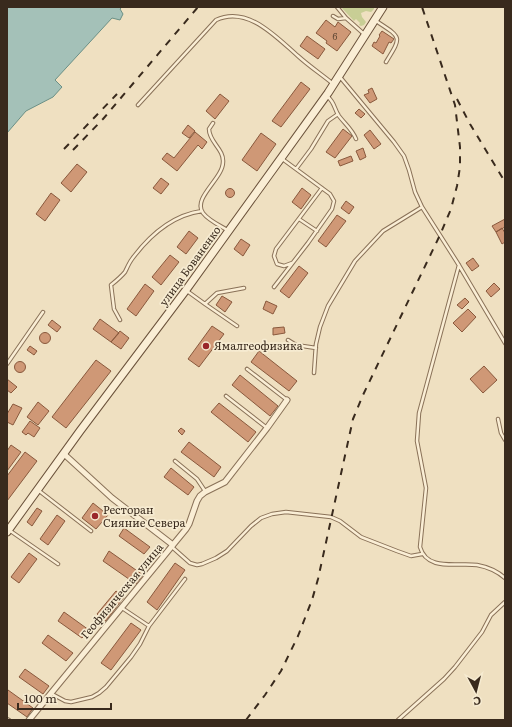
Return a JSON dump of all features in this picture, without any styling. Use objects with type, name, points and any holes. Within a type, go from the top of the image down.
[{"type":"street","name":"улица Бованенко","points":[[8,530],[186,290],[340,77],[383,7]]},
{"type":"street","points":[[205,492],[225,482],[287,400]]},
{"type":"street","points":[[64,454],[112,498],[172,546]]},
{"type":"street","name":"Геофизическая улица","points":[[29,720],[122,608],[189,524],[197,501],[205,492]]},
{"type":"lane","points":[[337,7],[346,18],[366,36]]},
{"type":"lane","points":[[138,105],[216,20],[228,16],[254,22],[272,33],[334,85]]},
{"type":"lane","points":[[333,16],[338,18],[346,18]]},
{"type":"lane","points":[[375,20],[396,34],[398,42],[386,62]]},
{"type":"lane","points":[[340,77],[401,153],[409,170],[415,192],[422,207],[505,343]]},
{"type":"lane","points":[[326,96],[332,101],[338,114],[349,126],[356,139]]},
{"type":"lane","points":[[296,169],[328,122],[338,114]]},
{"type":"lane","points":[[213,123],[209,129],[210,137],[221,151],[223,162],[220,175],[203,197],[201,206],[202,211],[208,217],[229,231]]},
{"type":"lane","points":[[274,287],[332,209],[334,201],[330,194],[281,158]]},
{"type":"lane","points":[[293,263],[280,266],[277,264],[274,256],[276,249],[322,188]]},
{"type":"lane","points":[[314,373],[316,348],[320,327],[328,306],[355,261],[384,231],[422,207]]},
{"type":"lane","points":[[120,320],[114,309],[110,290],[111,285],[124,273],[132,259],[154,233],[179,218],[188,214],[202,211]]},
{"type":"lane","points":[[299,219],[316,231]]},
{"type":"lane","points":[[459,266],[421,401],[418,424],[418,450],[425,482],[420,542],[422,554],[430,561],[437,564],[477,565],[494,570],[505,578]]},
{"type":"lane","points":[[206,304],[216,293],[244,288]]},
{"type":"lane","points":[[186,290],[236,326]]},
{"type":"lane","points":[[7,364],[43,312]]},
{"type":"lane","points":[[288,340],[296,345],[316,348]]},
{"type":"lane","points":[[247,369],[287,400]]},
{"type":"lane","points":[[226,396],[267,428]]},
{"type":"lane","points":[[498,419],[501,433],[505,440]]},
{"type":"lane","points":[[175,461],[197,479],[205,492]]},
{"type":"lane","points":[[37,490],[90,531]]},
{"type":"lane","points":[[172,546],[190,562],[197,565],[202,564],[227,551],[251,526],[261,518],[272,514],[286,512],[331,517],[340,520],[362,537],[411,556],[422,554]]},
{"type":"lane","points":[[8,530],[58,564]]},
{"type":"lane","points":[[50,693],[65,701],[71,702],[92,697],[99,693],[106,687],[131,657],[140,644],[149,626],[184,579]]},
{"type":"lane","points":[[398,720],[451,671],[482,632],[491,615],[505,602]]},
{"type":"lane","points":[[122,608],[149,626]]},
{"type":"green space","points":[[341,7],[374,7],[374,9],[371,12],[366,11],[361,13],[366,22],[361,26],[356,19],[354,21]]},
{"type":"water","points":[[7,7],[122,7],[120,9],[123,14],[120,20],[112,18],[55,80],[62,87],[53,97],[26,111],[7,133]]},
{"type":"building","points":[[326,20],[335,27],[338,22],[351,32],[337,51],[316,33]]},
{"type":"building","points":[[382,31],[394,39],[391,43],[389,42],[383,54],[372,46],[374,42],[376,43]]},
{"type":"building","points":[[307,36],[325,49],[318,59],[300,46]]},
{"type":"building","points":[[301,82],[310,89],[281,127],[272,121]]},
{"type":"building","points":[[372,88],[377,99],[370,103],[364,95],[369,93],[368,90]]},
{"type":"building","points":[[220,94],[229,101],[215,119],[206,111]]},
{"type":"building","points":[[359,109],[365,114],[361,118],[355,113]]},
{"type":"building","points":[[188,125],[195,131],[189,138],[182,133]]},
{"type":"building","points":[[343,129],[352,136],[335,158],[326,152]]},
{"type":"building","points":[[370,130],[381,144],[374,149],[364,135]]},
{"type":"building","points":[[195,132],[207,142],[202,149],[198,145],[177,171],[162,159],[167,153],[174,158]]},
{"type":"building","points":[[261,133],[276,144],[257,171],[242,160]]},
{"type":"building","points":[[363,148],[366,157],[360,160],[356,151]]},
{"type":"building","points":[[351,156],[353,161],[340,166],[338,161]]},
{"type":"building","points":[[77,164],[87,172],[71,192],[61,183]]},
{"type":"building","points":[[161,178],[169,184],[161,194],[153,188]]},
{"type":"building","points":[[302,188],[311,195],[301,209],[292,202]]},
{"type":"building","points":[[228,189],[232,189],[234,193],[232,197],[228,197],[226,195],[226,191]]},
{"type":"building","points":[[51,193],[60,200],[45,221],[36,214]]},
{"type":"building","points":[[346,201],[354,207],[349,214],[341,208]]},
{"type":"building","points":[[337,215],[346,221],[326,247],[318,241]]},
{"type":"building","points":[[505,219],[505,227],[496,232],[492,226]]},
{"type":"building","points":[[502,228],[505,233],[505,242],[502,244],[496,232]]},
{"type":"building","points":[[189,231],[198,238],[186,254],[177,247]]},
{"type":"building","points":[[241,239],[250,245],[243,256],[234,249]]},
{"type":"building","points":[[170,255],[179,262],[161,285],[152,277]]},
{"type":"building","points":[[473,258],[479,266],[472,271],[466,263]]},
{"type":"building","points":[[299,266],[308,273],[289,298],[280,291]]},
{"type":"building","points":[[494,283],[500,289],[491,297],[486,291]]},
{"type":"building","points":[[145,284],[154,291],[136,316],[127,309]]},
{"type":"building","points":[[222,296],[232,302],[225,312],[216,305]]},
{"type":"building","points":[[465,298],[469,302],[462,309],[457,305]]},
{"type":"building","points":[[266,301],[277,306],[273,314],[263,309]]},
{"type":"building","points":[[468,309],[476,317],[462,332],[453,323]]},
{"type":"building","points":[[100,319],[119,333],[111,342],[93,329]]},
{"type":"building","points":[[52,320],[61,327],[57,332],[48,325]]},
{"type":"building","name":"Ямалгеофизика","points":[[212,326],[224,334],[199,367],[188,359]]},
{"type":"building","points":[[284,327],[285,333],[273,335],[273,328]]},
{"type":"building","points":[[120,331],[129,338],[121,349],[111,342]]},
{"type":"building","points":[[43,333],[47,333],[49,334],[49,342],[43,343],[40,340],[40,336]]},
{"type":"building","points":[[30,346],[37,351],[34,355],[27,350]]},
{"type":"building","points":[[259,351],[297,381],[289,391],[251,362]]},
{"type":"building","points":[[96,360],[111,371],[66,428],[52,417]]},
{"type":"building","points":[[18,362],[22,362],[24,363],[24,371],[18,372],[15,369],[15,365]]},
{"type":"building","points":[[484,366],[497,380],[483,393],[470,379]]},
{"type":"building","points":[[240,375],[278,406],[270,416],[232,385]]},
{"type":"building","points":[[7,379],[17,387],[11,393],[7,390]]},
{"type":"building","points":[[38,402],[49,411],[38,425],[27,417]]},
{"type":"building","points":[[219,403],[256,432],[248,442],[211,412]]},
{"type":"building","points":[[13,404],[22,408],[13,425],[7,422],[7,414]]},
{"type":"building","points":[[30,421],[40,428],[34,437],[28,433],[26,435],[22,432]]},
{"type":"building","points":[[181,428],[185,431],[182,435],[178,431]]},
{"type":"building","points":[[189,442],[221,467],[214,477],[181,452]]},
{"type":"building","points":[[11,445],[21,452],[7,471],[7,451]]},
{"type":"building","points":[[25,452],[37,461],[7,501],[7,476]]},
{"type":"building","points":[[171,468],[194,487],[188,495],[164,477]]},
{"type":"building","name":"Ресторан Сияние Севера","points":[[93,503],[108,515],[96,529],[82,518]]},
{"type":"building","points":[[37,508],[42,511],[32,526],[27,522]]},
{"type":"building","points":[[57,515],[65,521],[48,545],[40,539]]},
{"type":"building","points":[[124,528],[150,547],[144,554],[119,536]]},
{"type":"building","points":[[109,551],[143,575],[136,584],[103,561]]},
{"type":"building","points":[[29,553],[37,559],[19,583],[11,577]]},
{"type":"building","points":[[175,563],[185,570],[157,610],[147,602]]},
{"type":"building","points":[[116,591],[124,597],[106,621],[97,614]]},
{"type":"building","points":[[64,612],[89,630],[82,638],[58,621]]},
{"type":"building","points":[[131,623],[141,630],[111,670],[101,663]]},
{"type":"building","points":[[48,635],[73,653],[66,661],[42,643]]},
{"type":"building","points":[[25,669],[49,686],[43,694],[19,677]]},
{"type":"building","points":[[8,690],[33,708],[27,717],[7,703]]},
{"type":"railway","points":[[73,150],[103,119],[198,7]]},
{"type":"railway","points":[[246,720],[281,671],[298,636],[312,600],[318,579],[353,419],[363,395],[440,235],[451,209],[457,186],[460,167],[460,147],[455,105],[422,7]]},
{"type":"railway","points":[[64,149],[117,94]]},
{"type":"railway","points":[[457,99],[470,124],[505,182]]},
{"type":"place","name":"Ямалгеофизика","points":[[206,346]]},
{"type":"place","name":"Ресторан Сияние Севера","points":[[95,516]]}]
